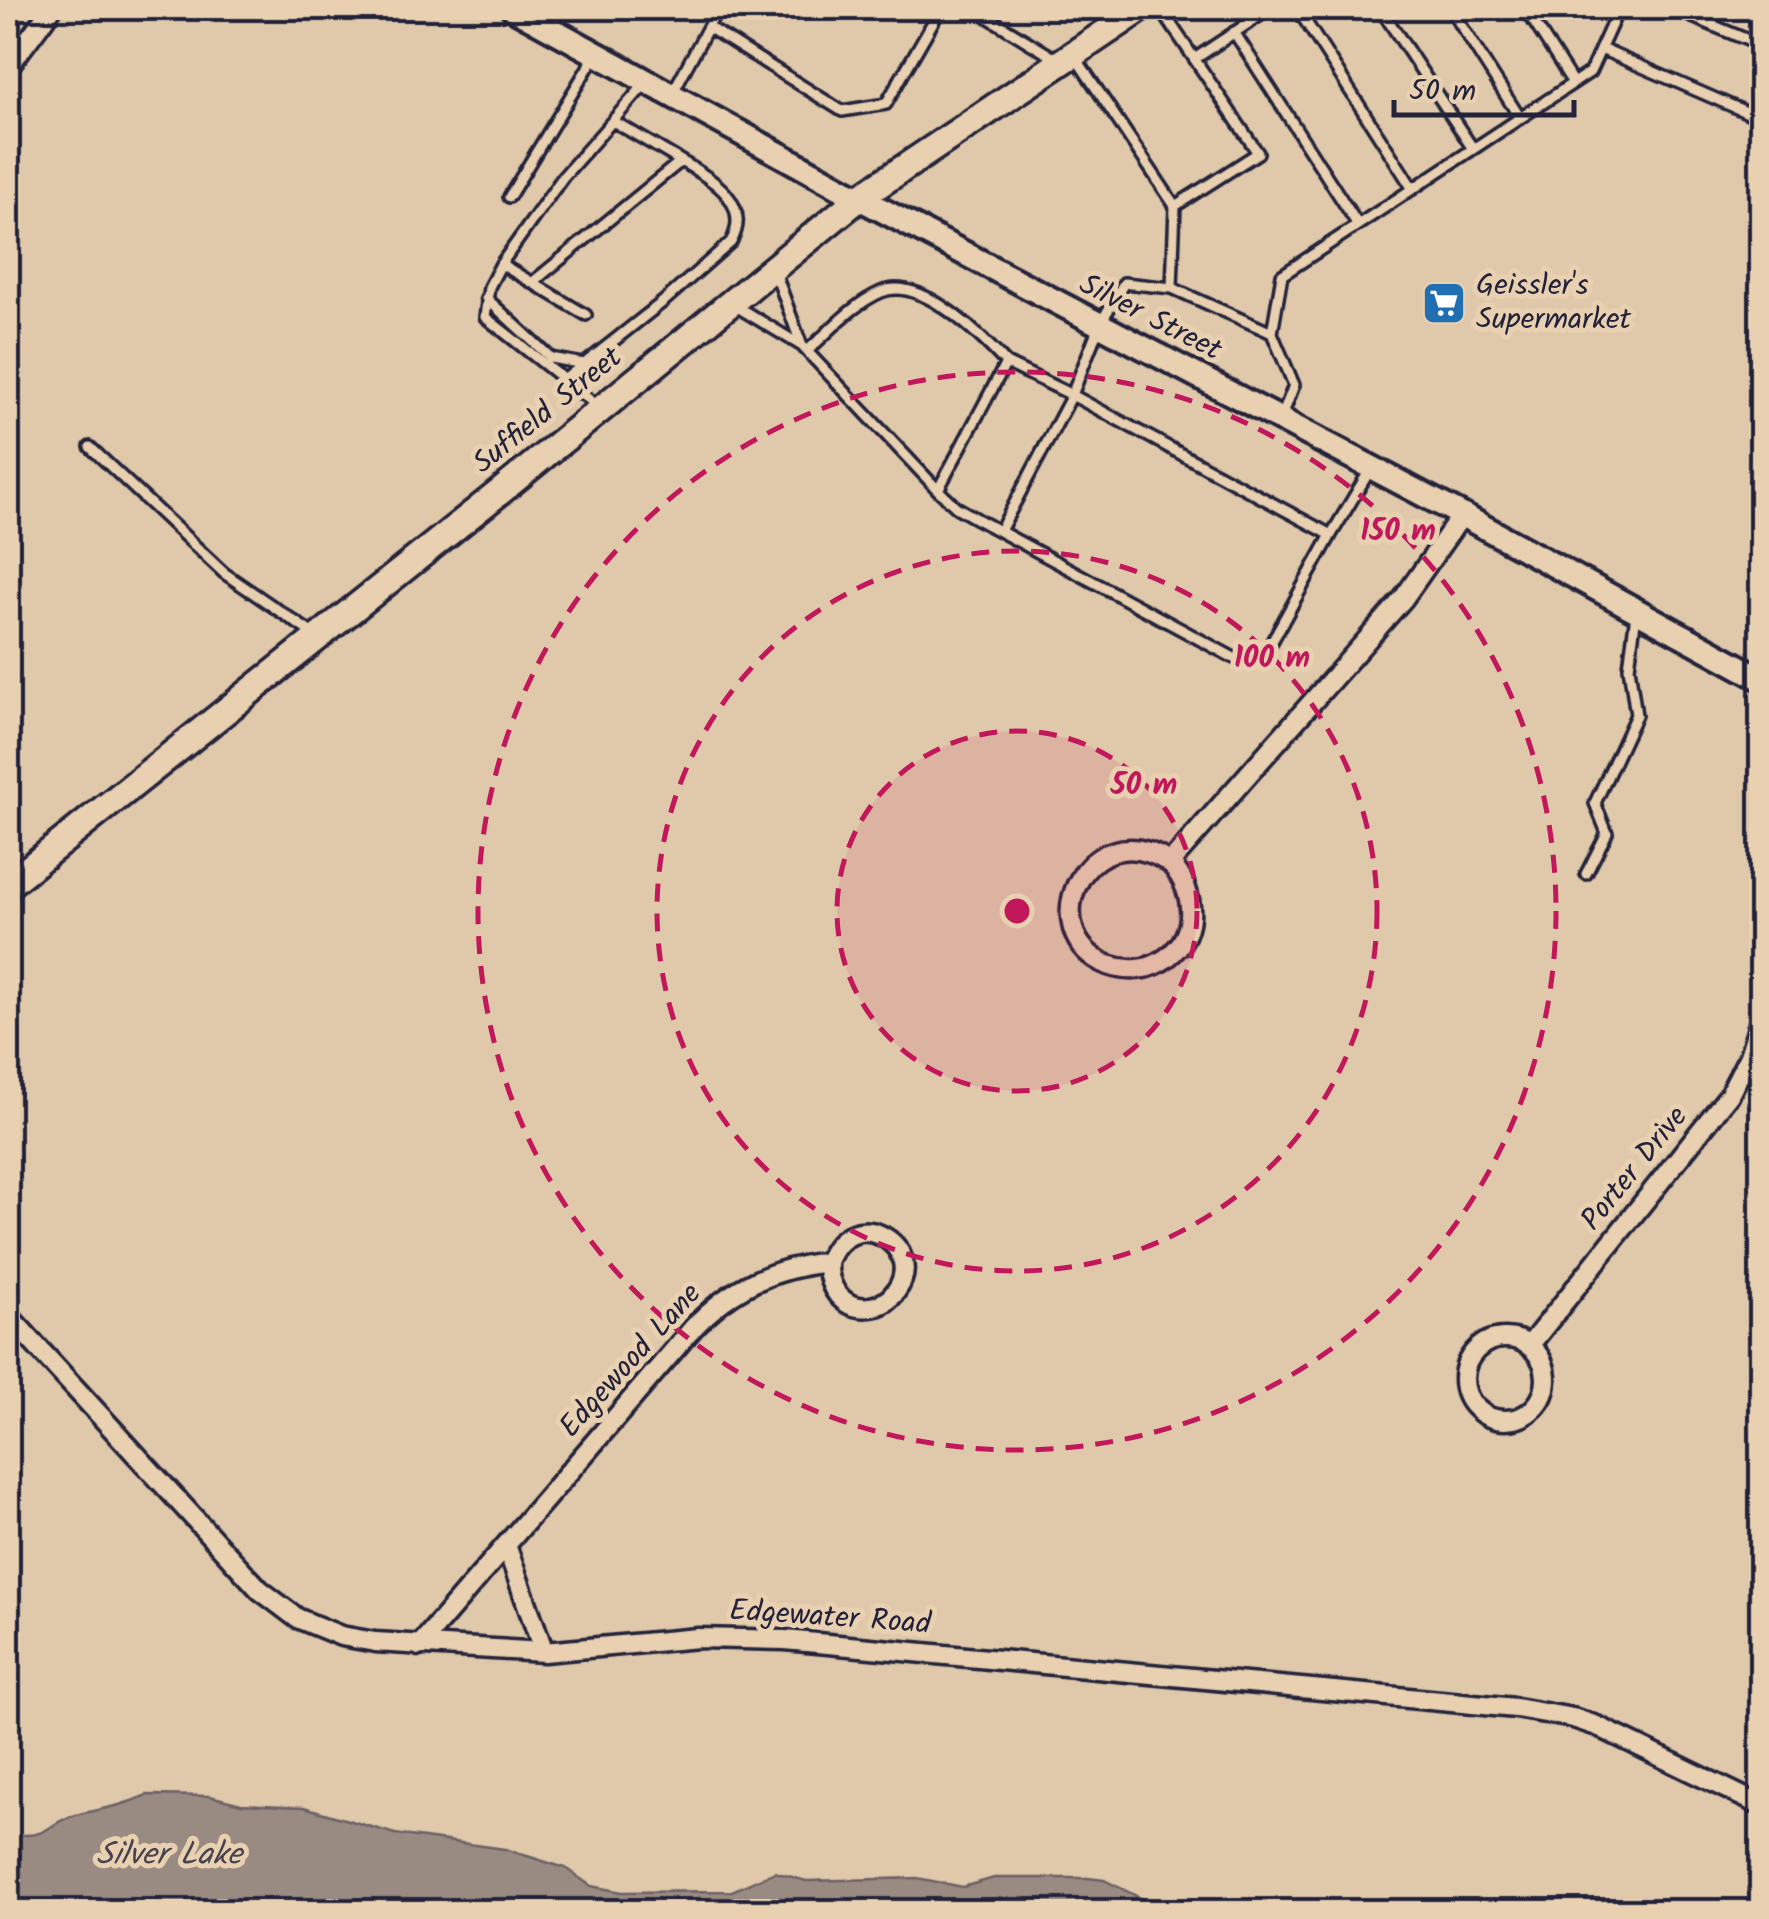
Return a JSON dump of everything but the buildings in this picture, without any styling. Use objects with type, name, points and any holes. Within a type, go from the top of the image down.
[{"type":"main road","name":"Suffield Street","points":[[8,885],[859,198],[1142,8]]},
{"type":"street","points":[[8,67],[52,8]]},
{"type":"street","name":"Silver Street","points":[[512,8],[859,198],[1372,467],[1762,679]]},
{"type":"street","points":[[1170,863],[1403,599],[1462,515]]},
{"type":"street","points":[[1136,849],[1170,863],[1190,896],[1190,921],[1180,945],[1161,962],[1137,969],[1111,966],[1090,953],[1076,932],[1071,908],[1076,884],[1090,864],[1112,852],[1136,849]]},
{"type":"street","name":"Porter Drive","points":[[1529,1346],[1729,1094],[1749,1056],[1762,1014]]},
{"type":"street","name":"Edgewood Lane","points":[[878,1233],[898,1248],[904,1273],[893,1296],[872,1307],[859,1307],[838,1296],[828,1274],[828,1262],[841,1240],[852,1234],[878,1233]]},
{"type":"street","name":"Edgewood Lane","points":[[419,1646],[710,1310],[749,1282],[776,1270],[828,1262]]},
{"type":"street","name":"Edgewater Road","points":[[8,1315],[260,1590],[297,1618],[341,1636],[419,1646],[544,1652],[698,1638],[785,1640],[1516,1708],[1573,1718],[1610,1732],[1762,1806]]},
{"type":"street","points":[[1495,1339],[1513,1339],[1529,1346],[1545,1367],[1546,1385],[1540,1402],[1527,1414],[1510,1420],[1484,1415],[1471,1403],[1464,1386],[1468,1361],[1479,1347],[1495,1339]]},
{"type":"street","points":[[506,1544],[544,1652]]},
{"type":"lane","points":[[672,95],[718,8]]},
{"type":"lane","points":[[708,27],[842,111],[886,104],[941,8]]},
{"type":"lane","points":[[973,8],[1067,58],[1176,206],[1172,288]]},
{"type":"lane","points":[[1160,8],[1258,152],[1176,206]]},
{"type":"lane","points":[[1196,58],[1256,11],[1270,8]]},
{"type":"lane","points":[[1297,8],[1413,188]]},
{"type":"lane","points":[[1380,8],[1473,149]]},
{"type":"lane","points":[[1450,8],[1520,118]]},
{"type":"lane","points":[[1525,8],[1573,83]]},
{"type":"lane","points":[[1280,419],[1294,385],[1272,332],[1282,275],[1590,72],[1619,8]]},
{"type":"lane","points":[[1671,8],[1762,46]]},
{"type":"lane","points":[[1234,32],[1358,224]]},
{"type":"lane","points":[[1601,49],[1762,119]]},
{"type":"lane","points":[[510,196],[596,54]]},
{"type":"lane","points":[[602,409],[485,317],[486,298],[500,264],[563,177],[647,82]]},
{"type":"lane","points":[[564,380],[699,270],[736,234],[734,203],[713,180],[613,121]]},
{"type":"lane","points":[[533,282],[682,162]]},
{"type":"lane","points":[[500,264],[586,315]]},
{"type":"lane","points":[[774,269],[805,349]]},
{"type":"lane","points":[[1000,531],[1072,395],[1099,326],[1124,283],[1172,288],[1272,332]]},
{"type":"lane","points":[[805,349],[885,290],[924,295],[972,326],[1006,363],[1331,535]]},
{"type":"lane","points":[[486,298],[551,358],[584,364]]},
{"type":"lane","points":[[732,304],[805,349],[956,507],[1234,658],[1251,662],[1270,645],[1372,467]]},
{"type":"lane","points":[[938,490],[1006,363]]},
{"type":"lane","points":[[90,447],[224,572],[318,638]]},
{"type":"lane","points":[[1586,874],[1607,832],[1594,804],[1636,715],[1629,666],[1637,611]]},
{"type":"water","name":"Silver Lake","points":[[147,1795],[210,1796],[241,1804],[304,1807],[395,1834],[505,1849],[565,1868],[591,1886],[622,1892],[732,1891],[775,1872],[806,1881],[917,1878],[963,1887],[994,1878],[1088,1878],[1104,1880],[1147,1901],[1214,1911],[8,1911],[8,1834],[41,1833],[76,1815]]},
{"type":"place","name":"Geissler's Supermarket","points":[[1444,303]]}]
